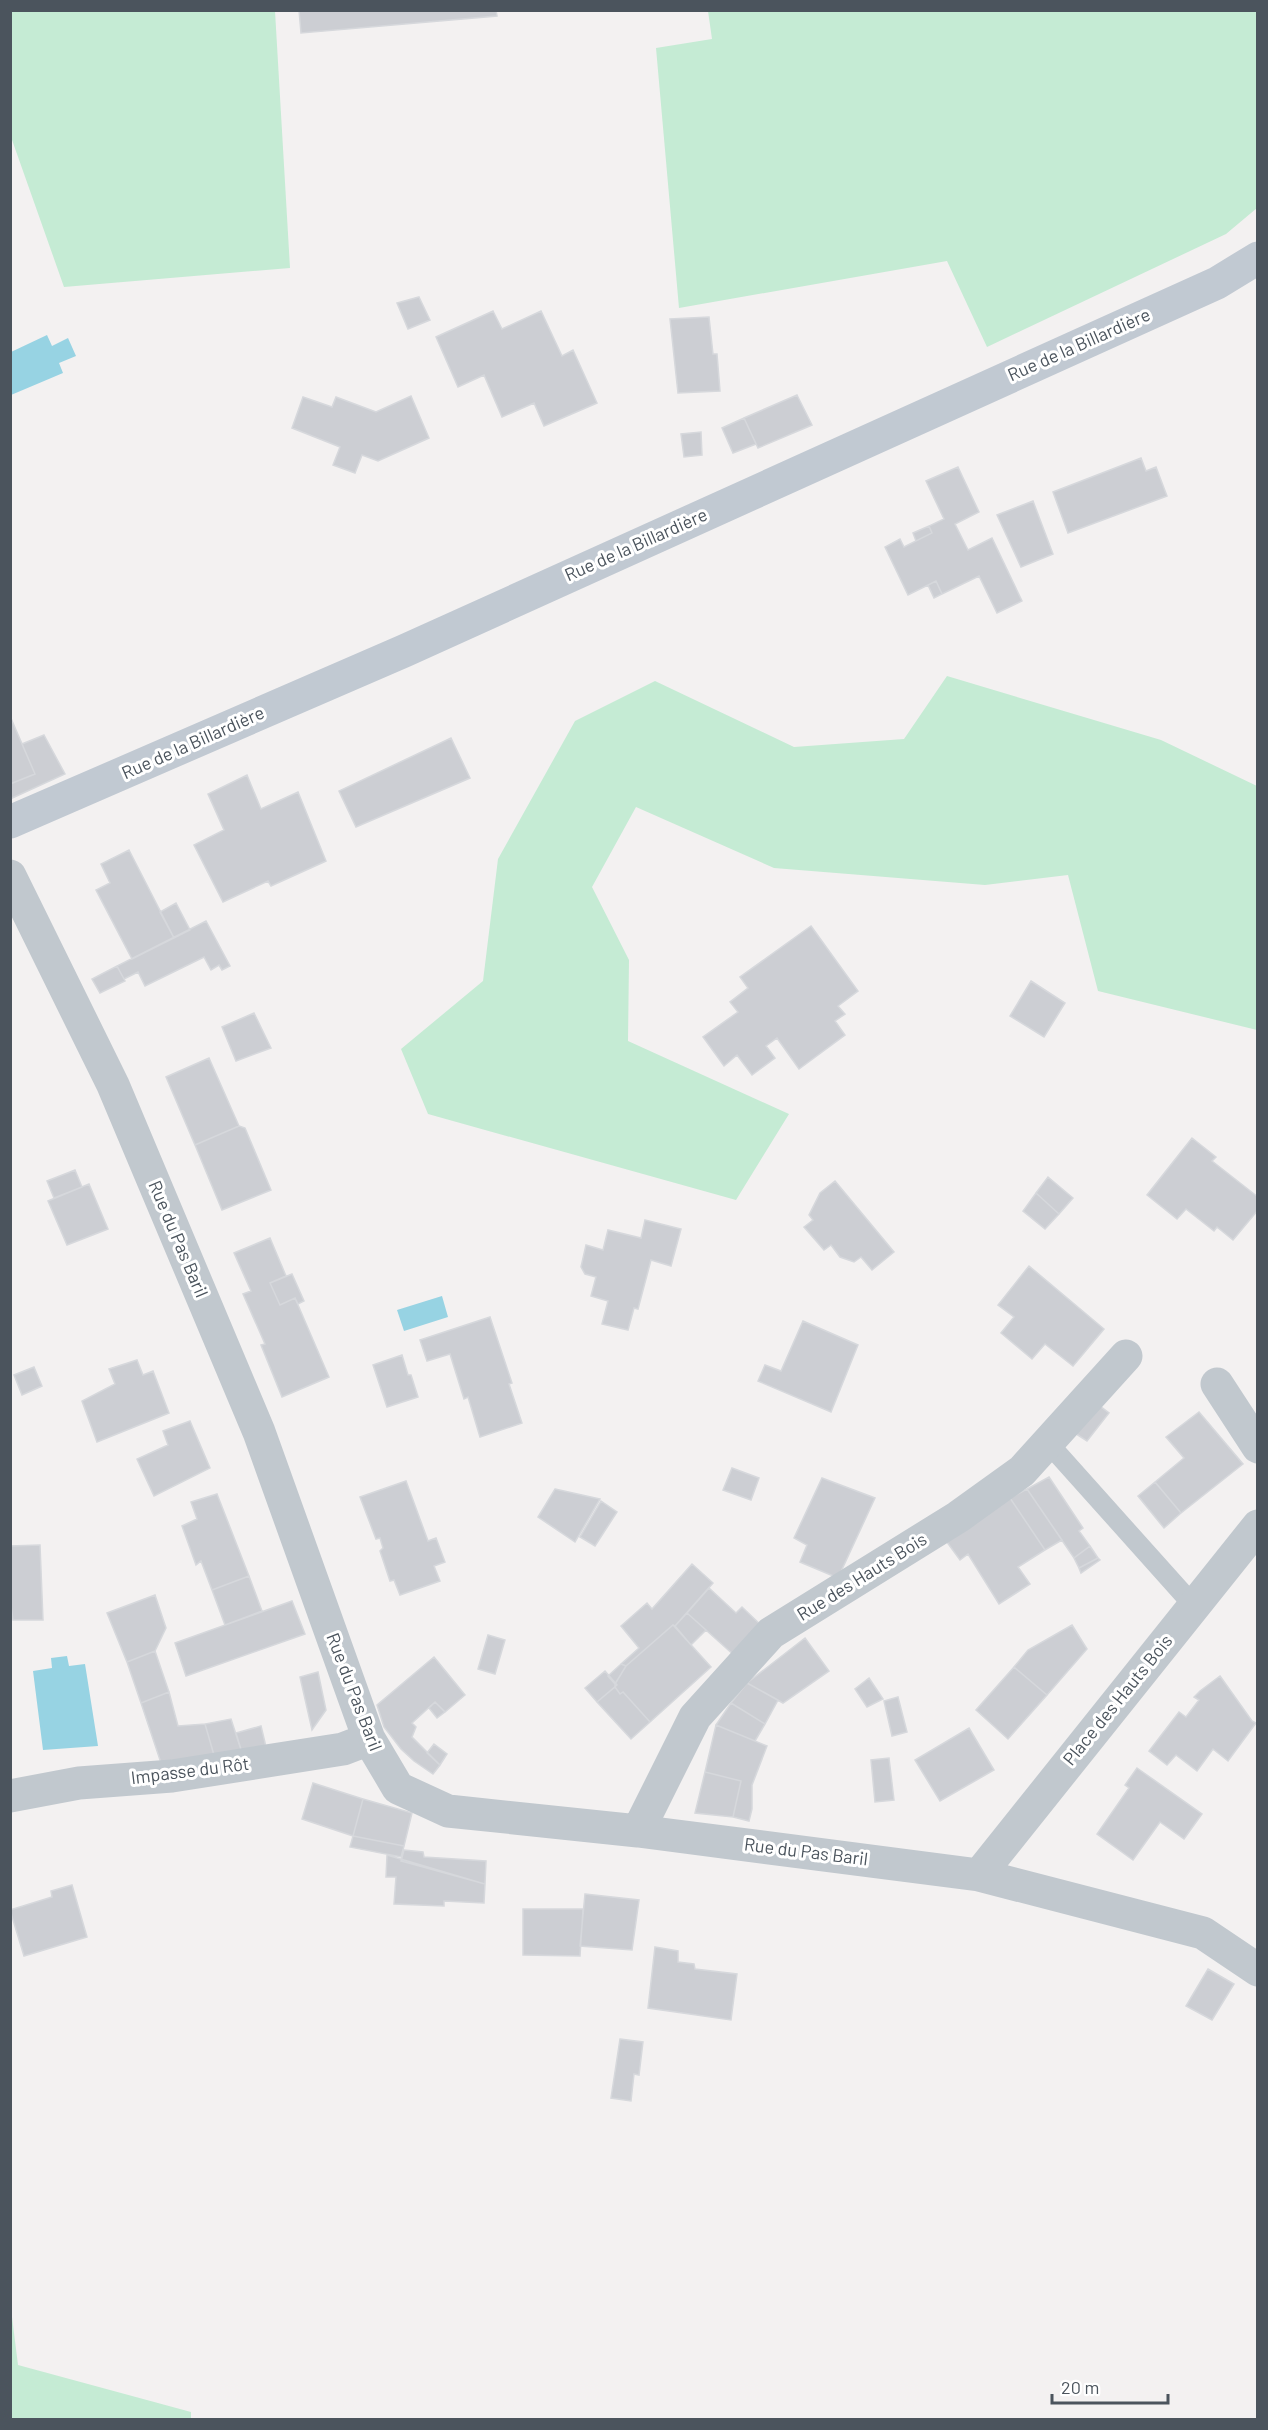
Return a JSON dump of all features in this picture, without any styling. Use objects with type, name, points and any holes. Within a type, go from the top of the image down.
[{"type":"street","name":"Rue de la Billardière","points":[[10,822],[404,651],[1206,288],[1257,258]]},
{"type":"street","name":"Rue du Pas Baril","points":[[10,876],[113,1085],[259,1432],[369,1739],[398,1788],[448,1811],[638,1830],[979,1875],[1203,1933],[1257,1970]]},
{"type":"street","name":"Rue des Hauts Bois","points":[[638,1830],[695,1717],[771,1633],[958,1517],[1022,1471],[1049,1444],[1126,1356]]},
{"type":"street","points":[[1217,1384],[1257,1447]]},
{"type":"street","name":"Place des Hauts Bois","points":[[979,1875],[1257,1526]]},
{"type":"street","name":"Impasse du Rôt","points":[[10,1796],[79,1783],[172,1776],[343,1749],[369,1739]]},
{"type":"lane","points":[[1049,1444],[1194,1606]]},
{"type":"green space","points":[[11,10],[275,11],[290,268],[64,287],[11,137]]},
{"type":"green space","points":[[708,11],[1257,11],[1257,208],[1226,234],[987,347],[947,261],[679,308],[656,48],[712,39]]},
{"type":"green space","points":[[947,676],[1161,740],[1257,786],[1257,1030],[1098,991],[1068,875],[985,885],[774,868],[636,807],[592,887],[629,960],[628,1041],[789,1114],[736,1200],[428,1114],[401,1049],[483,981],[498,859],[575,721],[655,681],[794,747],[904,739]]},
{"type":"green space","points":[[11,2309],[18,2365],[191,2412],[191,2419],[11,2419]]},
{"type":"water","points":[[47,335],[52,346],[68,338],[76,356],[59,363],[63,373],[11,395],[11,352]]},
{"type":"water","points":[[442,1296],[448,1317],[404,1331],[397,1310]]},
{"type":"water","points":[[67,1656],[69,1666],[85,1664],[98,1746],[43,1750],[33,1671],[52,1668],[51,1658]]},
{"type":"building","points":[[299,10],[496,10],[497,16],[301,33]]},
{"type":"building","points":[[419,297],[430,320],[408,329],[397,303]]},
{"type":"building","points":[[493,311],[502,329],[541,311],[562,356],[573,350],[597,403],[544,426],[534,403],[502,417],[484,375],[458,387],[436,337]]},
{"type":"building","points":[[709,317],[713,354],[717,354],[720,391],[678,393],[670,319]]},
{"type":"building","points":[[797,395],[812,425],[758,448],[744,418]]},
{"type":"building","points":[[411,396],[429,438],[378,461],[362,455],[355,473],[333,465],[340,447],[292,428],[303,397],[332,407],[336,397],[376,412]]},
{"type":"building","points":[[744,418],[756,444],[733,453],[722,428]]},
{"type":"building","points":[[701,432],[702,455],[684,457],[681,434]]},
{"type":"building","points":[[1141,458],[1146,471],[1156,467],[1167,496],[1068,533],[1053,492]]},
{"type":"building","points":[[958,467],[979,512],[955,524],[968,550],[992,538],[1022,601],[997,613],[979,576],[942,594],[936,581],[908,595],[885,547],[900,539],[904,547],[932,533],[929,526],[944,519],[926,481]]},
{"type":"building","points":[[1033,501],[1053,554],[1021,567],[997,515]]},
{"type":"building","points":[[929,526],[932,533],[916,541],[913,533]]},
{"type":"building","points":[[936,581],[942,594],[934,598],[928,585]]},
{"type":"building","points":[[10,716],[35,774],[10,784]]},
{"type":"building","points":[[44,735],[65,774],[10,799],[10,784],[35,774],[22,744]]},
{"type":"building","points":[[451,738],[470,778],[356,827],[339,791]]},
{"type":"building","points":[[247,775],[261,809],[298,792],[326,861],[271,886],[268,881],[223,902],[194,845],[224,830],[208,794]]},
{"type":"building","points":[[129,850],[174,938],[132,959],[96,890],[110,883],[101,864]]},
{"type":"building","points":[[176,903],[190,930],[174,938],[160,912]]},
{"type":"building","points":[[206,921],[230,966],[222,970],[219,965],[211,970],[204,957],[145,986],[138,972],[124,979],[117,966]]},
{"type":"building","points":[[811,926],[858,991],[838,1006],[845,1014],[835,1021],[845,1035],[799,1069],[777,1038],[766,1046],[775,1058],[752,1075],[737,1055],[724,1066],[703,1037],[738,1012],[730,1002],[748,988],[740,977]]},
{"type":"building","points":[[117,966],[125,981],[100,993],[92,979]]},
{"type":"building","points":[[1031,981],[1065,1003],[1044,1037],[1010,1016]]},
{"type":"building","points":[[254,1013],[271,1048],[236,1061],[222,1027]]},
{"type":"building","points":[[209,1058],[239,1126],[195,1145],[166,1077]]},
{"type":"building","points":[[239,1126],[245,1128],[271,1190],[222,1210],[195,1145]]},
{"type":"building","points":[[1192,1138],[1216,1157],[1212,1161],[1258,1197],[1258,1210],[1233,1240],[1217,1227],[1214,1231],[1186,1209],[1177,1219],[1147,1195]]},
{"type":"building","points":[[75,1170],[82,1187],[54,1198],[47,1181]]},
{"type":"building","points":[[1048,1177],[1073,1198],[1059,1214],[1036,1193]]},
{"type":"building","points":[[835,1181],[894,1252],[872,1270],[861,1257],[854,1262],[840,1257],[831,1245],[824,1250],[804,1227],[813,1220],[809,1215],[820,1193]]},
{"type":"building","points":[[89,1184],[108,1229],[67,1245],[48,1201]]},
{"type":"building","points":[[1036,1193],[1059,1214],[1045,1229],[1023,1211]]},
{"type":"building","points":[[645,1220],[681,1229],[671,1266],[651,1260],[638,1309],[634,1308],[628,1330],[602,1324],[608,1301],[591,1296],[596,1277],[585,1274],[581,1267],[586,1245],[603,1250],[608,1230],[641,1238]]},
{"type":"building","points":[[270,1238],[286,1276],[270,1283],[280,1305],[295,1298],[329,1377],[282,1397],[261,1345],[265,1344],[243,1294],[251,1291],[234,1253]]},
{"type":"building","points":[[1029,1266],[1104,1329],[1073,1366],[1045,1344],[1032,1359],[1001,1333],[1014,1317],[998,1305]]},
{"type":"building","points":[[292,1274],[304,1301],[298,1304],[295,1298],[280,1305],[270,1283]]},
{"type":"building","points":[[490,1317],[512,1383],[509,1384],[522,1423],[480,1437],[468,1397],[464,1399],[450,1354],[427,1361],[420,1340]]},
{"type":"building","points":[[803,1321],[858,1345],[831,1412],[758,1381],[765,1365],[781,1371]]},
{"type":"building","points":[[402,1355],[418,1397],[387,1407],[373,1365]]},
{"type":"building","points":[[137,1360],[143,1375],[153,1371],[169,1413],[97,1442],[82,1401],[115,1384],[109,1369]]},
{"type":"building","points":[[34,1367],[42,1386],[22,1395],[14,1375]]},
{"type":"building","points":[[1092,1400],[1109,1413],[1087,1441],[1070,1430]]},
{"type":"building","points":[[1199,1412],[1243,1464],[1181,1513],[1155,1482],[1184,1458],[1166,1437]]},
{"type":"building","points":[[190,1421],[210,1468],[154,1496],[137,1459],[168,1445],[163,1431]]},
{"type":"building","points":[[732,1468],[759,1478],[751,1500],[723,1490]]},
{"type":"building","points":[[1049,1477],[1083,1528],[1079,1531],[1090,1546],[1074,1558],[1027,1489]]},
{"type":"building","points":[[822,1478],[875,1498],[838,1578],[800,1562],[807,1545],[794,1538]]},
{"type":"building","points":[[406,1481],[428,1541],[436,1538],[445,1562],[434,1566],[440,1581],[400,1595],[394,1580],[390,1581],[380,1551],[383,1548],[380,1538],[376,1539],[360,1497]]},
{"type":"building","points":[[1155,1482],[1181,1513],[1164,1528],[1138,1496]]},
{"type":"building","points":[[555,1489],[600,1499],[575,1542],[538,1517]]},
{"type":"building","points":[[1027,1489],[1062,1540],[1045,1550],[1010,1498]]},
{"type":"building","points":[[217,1494],[249,1576],[212,1590],[201,1561],[196,1565],[182,1526],[197,1519],[191,1502]]},
{"type":"building","points":[[1010,1498],[1045,1550],[1018,1567],[1030,1584],[999,1604],[968,1554],[960,1560],[941,1534]]},
{"type":"building","points":[[601,1501],[617,1512],[595,1546],[580,1537]]},
{"type":"building","points":[[40,1545],[43,1620],[13,1620],[10,1598],[10,1546]]},
{"type":"building","points":[[1090,1546],[1098,1558],[1079,1568],[1074,1558]]},
{"type":"building","points":[[1098,1558],[1100,1560],[1081,1573],[1079,1568]]},
{"type":"building","points":[[692,1564],[713,1583],[675,1626],[673,1625],[626,1666],[621,1664],[639,1648],[621,1626],[647,1603],[652,1609]]},
{"type":"building","points":[[249,1576],[262,1611],[225,1625],[212,1590]]},
{"type":"building","points":[[709,1588],[736,1613],[742,1607],[763,1627],[736,1657],[687,1613]]},
{"type":"building","points":[[155,1595],[166,1628],[155,1651],[127,1662],[107,1613]]},
{"type":"building","points":[[292,1601],[305,1634],[186,1676],[175,1643]]},
{"type":"building","points":[[687,1613],[706,1630],[691,1645],[675,1626]]},
{"type":"building","points":[[673,1625],[711,1667],[650,1722],[623,1692],[620,1694],[615,1684],[626,1666]]},
{"type":"building","points":[[1072,1625],[1087,1649],[1047,1695],[1014,1667],[1028,1650]]},
{"type":"building","points":[[488,1635],[505,1640],[495,1674],[478,1669]]},
{"type":"building","points":[[805,1638],[829,1671],[783,1703],[747,1683]]},
{"type":"building","points":[[155,1651],[169,1692],[141,1703],[127,1662]]},
{"type":"building","points":[[434,1657],[465,1695],[445,1712],[435,1702],[412,1723],[416,1727],[412,1737],[440,1765],[433,1774],[401,1749],[384,1727],[377,1705]]},
{"type":"building","points":[[621,1664],[626,1666],[615,1684],[608,1676]]},
{"type":"building","points":[[1014,1667],[1047,1695],[1008,1739],[976,1710]]},
{"type":"building","points":[[605,1671],[617,1685],[597,1702],[585,1688]]},
{"type":"building","points":[[318,1672],[326,1710],[312,1730],[300,1677]]},
{"type":"building","points":[[1220,1676],[1252,1721],[1256,1723],[1228,1761],[1213,1749],[1197,1771],[1176,1755],[1167,1765],[1149,1751],[1179,1712],[1186,1717],[1199,1700],[1194,1697]]},
{"type":"building","points":[[869,1678],[883,1699],[867,1707],[855,1689]]},
{"type":"building","points":[[747,1683],[778,1700],[765,1724],[731,1703]]},
{"type":"building","points":[[615,1687],[620,1694],[623,1692],[650,1722],[631,1739],[597,1702]]},
{"type":"building","points":[[169,1692],[178,1726],[205,1724],[216,1762],[162,1766],[141,1703]]},
{"type":"building","points":[[898,1697],[907,1732],[892,1736],[884,1701]]},
{"type":"building","points":[[435,1702],[445,1712],[437,1718],[429,1708]]},
{"type":"building","points":[[731,1703],[765,1724],[755,1741],[716,1725]]},
{"type":"building","points":[[231,1719],[243,1756],[216,1762],[205,1724]]},
{"type":"building","points":[[716,1725],[767,1746],[752,1785],[752,1809],[749,1821],[733,1817],[741,1781],[705,1772]]},
{"type":"building","points":[[261,1726],[267,1751],[243,1756],[236,1733]]},
{"type":"building","points":[[969,1728],[994,1770],[940,1801],[915,1760]]},
{"type":"building","points":[[434,1744],[447,1754],[440,1765],[427,1753]]},
{"type":"building","points":[[889,1758],[894,1800],[875,1802],[871,1760]]},
{"type":"building","points":[[1137,1768],[1202,1814],[1184,1839],[1160,1822],[1133,1860],[1097,1834],[1129,1788],[1125,1785]]},
{"type":"building","points":[[705,1772],[741,1781],[733,1817],[695,1813]]},
{"type":"building","points":[[313,1783],[363,1799],[353,1836],[302,1819]]},
{"type":"building","points":[[363,1799],[412,1813],[404,1846],[353,1836]]},
{"type":"building","points":[[353,1836],[404,1846],[401,1857],[350,1847]]},
{"type":"building","points":[[404,1850],[423,1852],[424,1857],[486,1861],[485,1884],[401,1861]]},
{"type":"building","points":[[387,1855],[485,1884],[484,1903],[444,1901],[444,1906],[394,1904],[396,1877],[386,1877]]},
{"type":"building","points":[[72,1885],[87,1937],[24,1956],[10,1910],[52,1897],[51,1891]]},
{"type":"building","points":[[585,1894],[639,1900],[632,1950],[580,1946]]},
{"type":"building","points":[[523,1909],[583,1909],[580,1956],[523,1955]]},
{"type":"building","points":[[655,1947],[678,1951],[678,1962],[694,1964],[695,1969],[737,1974],[731,2020],[648,2008]]},
{"type":"building","points":[[1208,1969],[1234,1984],[1212,2020],[1186,2006]]},
{"type":"building","points":[[620,2039],[643,2042],[639,2075],[634,2074],[631,2101],[611,2098]]}]
